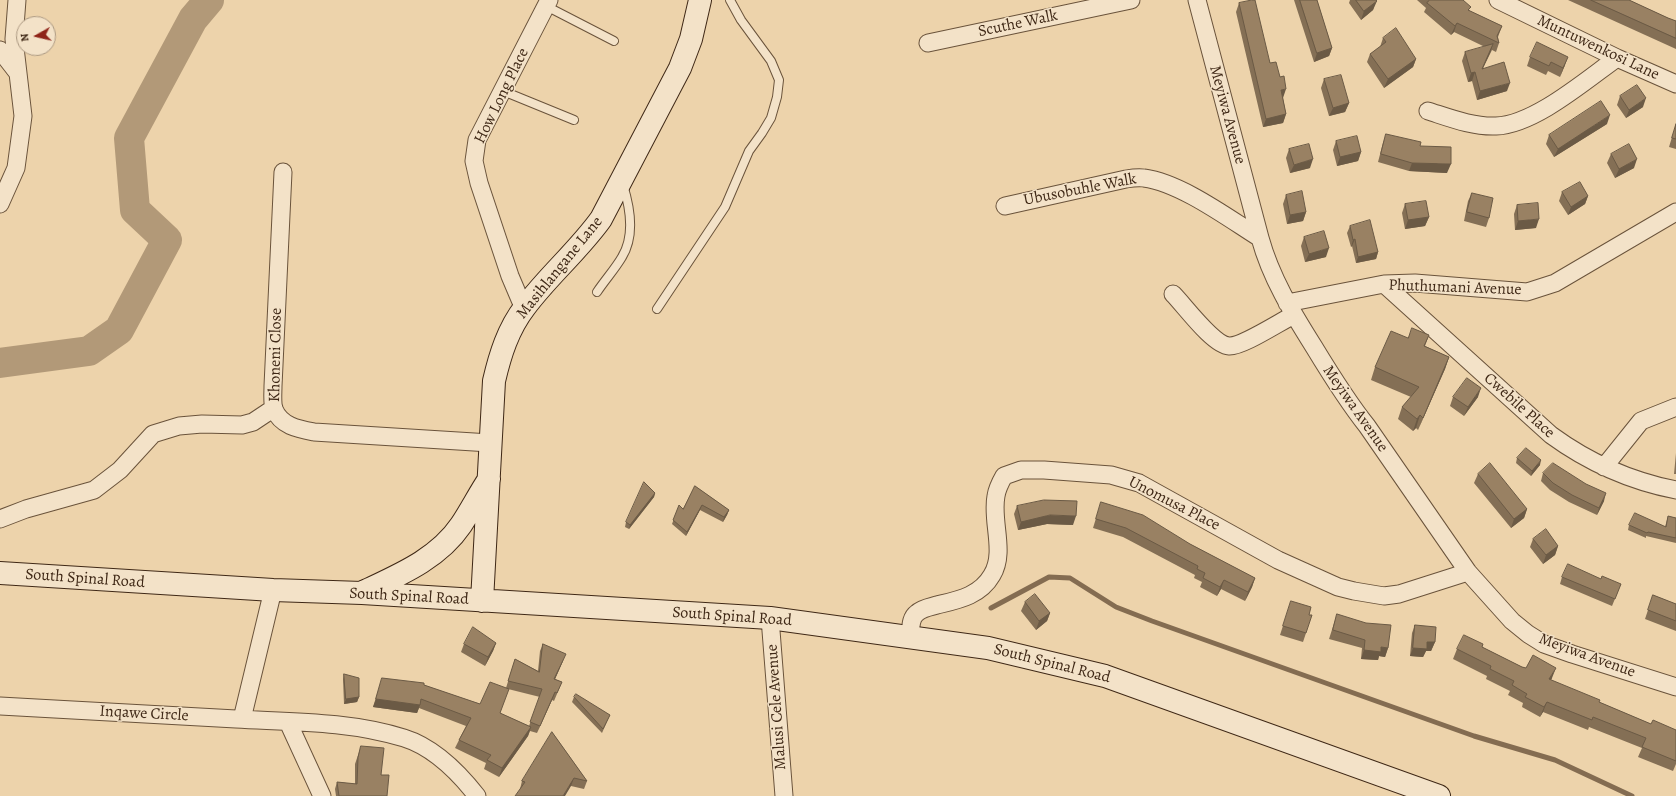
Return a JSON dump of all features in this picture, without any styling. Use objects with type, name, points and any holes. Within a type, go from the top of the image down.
[{"type":"street","points":[[0,204],[16,168],[22,116],[14,39],[17,0]]},
{"type":"street","name":"Masihlangane Lane","points":[[482,601],[494,381],[500,356],[507,337],[524,309],[544,284],[586,240],[601,219],[680,68],[691,38],[700,0]]},
{"type":"street","name":"Scuthe Walk","points":[[928,43],[1130,0]]},
{"type":"street","name":"Meyiwa Avenue","points":[[1197,0],[1260,238],[1270,270],[1290,309],[1349,404],[1368,426],[1468,572],[1512,621],[1528,634],[1544,644],[1676,687]]},
{"type":"street","name":"Muntuwenkosi Lane","points":[[1498,0],[1617,58],[1676,84]]},
{"type":"street","name":"How Long Place","points":[[524,309],[510,276],[479,183],[474,161],[478,140],[547,3]]},
{"type":"street","points":[[0,50],[17,72]]},
{"type":"street","points":[[1428,111],[1468,124],[1496,126],[1520,122],[1542,110],[1617,58]]},
{"type":"street","name":"Khoneni Close","points":[[284,172],[273,386],[274,408],[283,421],[295,428],[314,432],[490,443]]},
{"type":"street","name":"Ubusobuhle Walk","points":[[1006,206],[1126,179],[1143,177],[1178,189],[1260,238]]},
{"type":"street","name":"Phuthumani Avenue","points":[[1173,294],[1218,342],[1230,346],[1241,343],[1290,309],[1384,284],[1422,284],[1498,291],[1527,292],[1555,283],[1676,212]]},
{"type":"street","name":"Cwebile Place","points":[[1384,284],[1551,435],[1572,450],[1604,467],[1656,486],[1676,490]]},
{"type":"street","points":[[1604,467],[1642,421],[1676,407]]},
{"type":"street","points":[[0,519],[26,509],[94,490],[120,470],[153,434],[179,426],[202,424],[242,425],[253,422],[274,408]]},
{"type":"street","name":"Unomusa Place","points":[[910,636],[911,621],[916,613],[925,608],[964,598],[973,594],[992,575],[996,564],[998,548],[995,508],[998,486],[1004,476],[1022,470],[1044,470],[1111,475],[1139,483],[1278,560],[1338,586],[1354,591],[1384,596],[1399,594],[1468,572]]},
{"type":"street","points":[[362,593],[406,571],[435,552],[461,525],[489,478]]},
{"type":"street","name":"South Spinal Road","points":[[0,574],[272,590],[362,593],[770,618],[910,636],[988,648],[1105,676],[1439,796]]},
{"type":"street","points":[[242,719],[272,590]]},
{"type":"street","name":"Malusi Cele Avenue","points":[[770,618],[784,796]]},
{"type":"street","name":"Inqawe Circle","points":[[0,706],[242,719],[370,729],[406,739],[431,752],[463,778],[477,796]]},
{"type":"street","points":[[288,722],[322,796]]},
{"type":"lane","points":[[657,309],[725,206],[749,151],[771,118],[777,97],[779,80],[771,61],[740,20],[730,0]]},
{"type":"lane","points":[[547,3],[614,41]]},
{"type":"lane","points":[[502,91],[574,120]]},
{"type":"lane","points":[[596,292],[623,256],[628,242],[629,208],[622,181]]},
{"type":"building","points":[[1255,0],[1270,63],[1276,62],[1280,77],[1284,76],[1286,89],[1281,90],[1286,114],[1266,119],[1239,3]]},
{"type":"building","points":[[1300,0],[1317,0],[1332,48],[1317,53]]},
{"type":"building","points":[[1356,0],[1376,0],[1377,1],[1364,11]]},
{"type":"building","points":[[1430,0],[1463,0],[1471,7],[1468,10],[1502,26],[1497,36],[1499,43],[1457,23],[1455,26],[1427,3]]},
{"type":"building","points":[[1591,0],[1629,0],[1676,21],[1676,38]]},
{"type":"building","points":[[1396,28],[1416,59],[1388,79],[1370,54],[1386,42],[1383,38]]},
{"type":"building","points":[[1537,42],[1568,57],[1563,68],[1551,62],[1549,66],[1530,57]]},
{"type":"building","points":[[1493,44],[1482,69],[1504,62],[1510,83],[1480,91],[1475,72],[1471,73],[1465,52]]},
{"type":"building","points":[[1341,75],[1349,103],[1333,108],[1324,79]]},
{"type":"building","points":[[1637,85],[1646,98],[1629,110],[1620,96]]},
{"type":"building","points":[[1601,101],[1610,115],[1558,149],[1549,135]]},
{"type":"building","points":[[1676,124],[1676,139],[1672,138]]},
{"type":"building","points":[[1386,134],[1421,142],[1420,146],[1451,147],[1451,164],[1412,163],[1381,154]]},
{"type":"building","points":[[1357,136],[1361,152],[1340,157],[1336,141]]},
{"type":"building","points":[[1309,144],[1313,159],[1294,165],[1289,149]]},
{"type":"building","points":[[1629,144],[1637,159],[1619,169],[1611,154]]},
{"type":"building","points":[[1580,182],[1588,196],[1571,207],[1562,192]]},
{"type":"building","points":[[1302,191],[1306,212],[1290,215],[1286,195]]},
{"type":"building","points":[[1472,193],[1493,198],[1489,218],[1467,212]]},
{"type":"building","points":[[1426,201],[1429,217],[1408,220],[1405,204]]},
{"type":"building","points":[[1538,203],[1539,219],[1518,221],[1517,205]]},
{"type":"building","points":[[1370,220],[1378,252],[1358,257],[1355,239],[1353,240],[1350,226]]},
{"type":"building","points":[[1324,231],[1329,248],[1309,254],[1304,237]]},
{"type":"building","points":[[1412,328],[1429,335],[1424,346],[1449,357],[1423,418],[1420,415],[1417,419],[1402,407],[1419,387],[1375,367],[1391,331],[1408,338]]},
{"type":"building","points":[[1467,378],[1481,388],[1468,407],[1453,397]]},
{"type":"building","points":[[1526,448],[1541,460],[1532,471],[1517,458]]},
{"type":"building","points":[[1490,463],[1527,509],[1514,519],[1478,474]]},
{"type":"building","points":[[1553,463],[1586,484],[1606,493],[1599,508],[1572,495],[1553,483],[1543,473]]},
{"type":"building","points":[[644,482],[655,493],[630,525],[626,522]]},
{"type":"building","points":[[695,486],[729,510],[724,517],[702,505],[687,532],[673,520],[679,505],[683,509]]},
{"type":"building","points":[[1044,500],[1077,501],[1076,516],[1050,515],[1021,522],[1017,506]]},
{"type":"building","points":[[1101,502],[1143,515],[1190,544],[1255,578],[1248,592],[1224,580],[1220,587],[1203,578],[1205,573],[1197,569],[1198,566],[1126,528],[1096,519]]},
{"type":"building","points":[[1635,513],[1666,527],[1668,516],[1676,518],[1676,538],[1647,533],[1629,525]]},
{"type":"building","points":[[1546,529],[1558,546],[1546,555],[1533,539]]},
{"type":"building","points":[[1568,564],[1601,579],[1602,576],[1621,584],[1615,599],[1562,577]]},
{"type":"building","points":[[1035,594],[1050,613],[1039,621],[1025,602]]},
{"type":"building","points":[[1653,595],[1676,604],[1676,621],[1648,610]]},
{"type":"building","points":[[1291,601],[1311,607],[1309,615],[1312,615],[1306,633],[1283,626]]},
{"type":"building","points":[[1337,614],[1366,623],[1391,625],[1388,648],[1381,647],[1381,652],[1364,650],[1365,640],[1333,630]]},
{"type":"building","points":[[1415,625],[1436,627],[1435,642],[1427,642],[1427,649],[1413,648]]},
{"type":"building","points":[[473,627],[496,643],[488,657],[464,644]]},
{"type":"building","points":[[1464,635],[1483,644],[1482,647],[1522,667],[1526,668],[1533,655],[1556,668],[1549,679],[1600,700],[1599,702],[1651,724],[1653,720],[1676,730],[1676,761],[1642,747],[1646,738],[1593,717],[1592,720],[1547,702],[1544,707],[1525,697],[1527,694],[1512,685],[1514,681],[1490,669],[1491,666],[1457,649]]},
{"type":"building","points":[[543,644],[566,654],[554,679],[562,682],[557,693],[555,692],[540,726],[530,722],[542,689],[508,681],[515,659],[539,672]]},
{"type":"building","points":[[344,674],[359,678],[359,697],[346,699]]},
{"type":"building","points":[[382,678],[424,683],[424,685],[480,704],[490,682],[509,689],[500,713],[531,727],[502,768],[487,760],[491,755],[459,740],[471,718],[421,699],[420,705],[376,699]]},
{"type":"building","points":[[576,694],[610,715],[603,729],[574,697]]},
{"type":"building","points":[[552,732],[587,781],[574,778],[563,796],[515,796],[525,782],[522,781]]},
{"type":"building","points":[[361,746],[384,748],[381,775],[389,775],[387,796],[339,796],[337,782],[357,784],[358,758]]},
{"type":"waterway","points":[[0,363],[89,351],[119,330],[167,240],[135,210],[129,138],[193,19],[209,0]]},
{"type":"waterway","points":[[991,608],[1049,577],[1070,578],[1116,607],[1152,621],[1474,736],[1555,760],[1632,796]]}]
